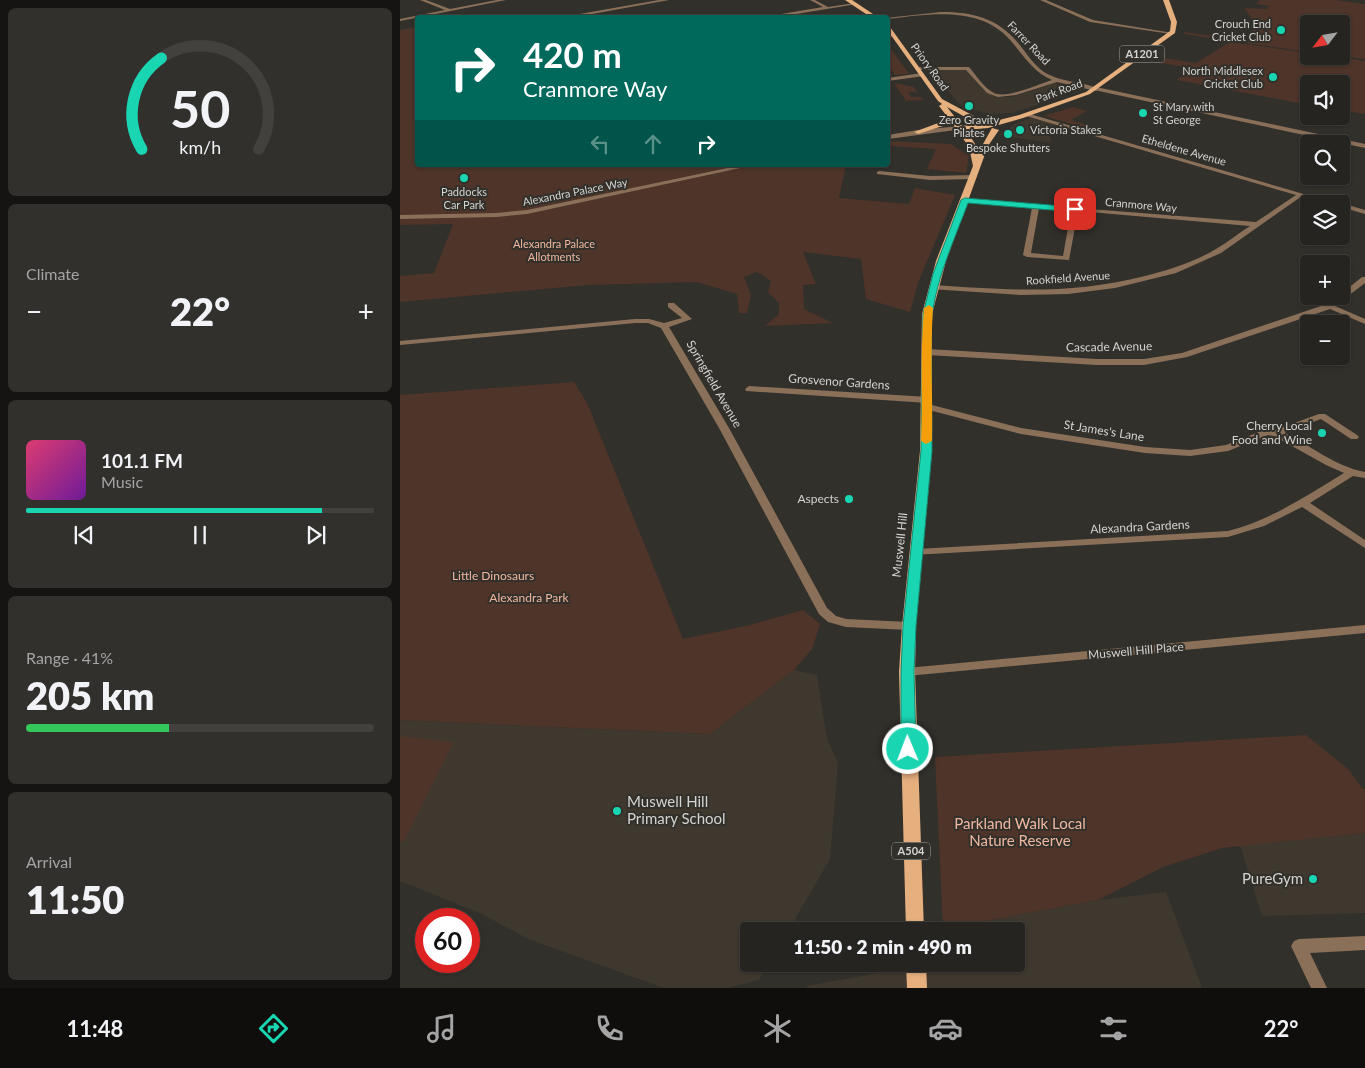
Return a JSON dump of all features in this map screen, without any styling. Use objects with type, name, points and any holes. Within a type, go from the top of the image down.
[{"type":"main road","points":[[848,0],[872,15]]},
{"type":"main road","name":"A1201","points":[[1166,0],[1174,22],[1175,28],[1172,33]]},
{"type":"main road","name":"Park Road","points":[[984,131],[1010,120],[1078,98],[1096,89],[1172,33]]},
{"type":"main road","name":"Priory Road","points":[[890,36],[940,100],[959,112]]},
{"type":"main road","name":"Muswell Hill","points":[[940,100],[974,147],[975,173]]},
{"type":"main road","points":[[959,112],[984,131]]},
{"type":"main road","name":"A1201","points":[[959,112],[986,118],[1010,120]]},
{"type":"main road","name":"Park Road","points":[[984,131],[1020,120],[1025,116]]},
{"type":"main road","points":[[918,132],[942,125],[954,119]]},
{"type":"main road","points":[[963,130],[984,131]]},
{"type":"main road","points":[[974,147],[984,131]]},
{"type":"main road","name":"Muswell Hill","points":[[915,922],[907,672],[909,626],[926,451],[928,314],[933,287],[984,146],[984,131]]},
{"type":"main road","points":[[916,972],[917,988]]},
{"type":"street","points":[[422,0],[450,10]]},
{"type":"street","points":[[425,15],[504,0]]},
{"type":"street","points":[[621,0],[633,6]]},
{"type":"street","points":[[578,15],[667,0]]},
{"type":"street","points":[[812,0],[827,8]]},
{"type":"street","points":[[1042,0],[1092,21],[1172,33]]},
{"type":"street","points":[[780,15],[855,4]]},
{"type":"street","name":"Farrer Road","points":[[890,18],[938,13],[985,20],[999,26],[1041,72],[1057,80],[1365,146]]},
{"type":"street","points":[[400,20],[415,17]]},
{"type":"street","points":[[891,78],[920,72],[968,68],[992,94],[999,96],[1057,80]]},
{"type":"street","name":"Etheldene Avenue","points":[[1025,116],[1304,195]]},
{"type":"street","points":[[898,136],[918,132],[963,130]]},
{"type":"street","points":[[890,137],[963,130]]},
{"type":"street","name":"Alexandra Palace Way","points":[[400,217],[496,215],[527,212],[742,167]]},
{"type":"street","points":[[879,172],[930,178],[975,173]]},
{"type":"street","name":"Rookfield Avenue","points":[[933,287],[1021,293],[1068,292],[1115,286],[1173,271],[1218,251],[1301,194]]},
{"type":"street","name":"Cranmore Way","points":[[965,200],[1256,224]]},
{"type":"street","points":[[1036,206],[1028,255],[1066,258],[1075,209]]},
{"type":"street","points":[[1350,208],[1365,212]]},
{"type":"street","name":"Cascade Avenue","points":[[927,352],[1097,362],[1144,362],[1184,355],[1330,306],[1365,279]]},
{"type":"street","points":[[400,343],[635,321],[649,321],[664,326],[688,319],[671,305]]},
{"type":"street","points":[[1330,306],[1365,322]]},
{"type":"street","name":"Springfield Avenue","points":[[664,326],[720,421],[823,611],[832,620],[846,623],[909,626]]},
{"type":"street","name":"Grosvenor Gardens","points":[[749,389],[928,404]]},
{"type":"street","name":"St James's Lane","points":[[928,404],[1021,431],[1145,450],[1190,453],[1228,448],[1268,432],[1276,433],[1322,416],[1354,437]]},
{"type":"street","points":[[1276,433],[1336,468],[1350,473],[1365,475]]},
{"type":"street","name":"Alexandra Gardens","points":[[917,553],[1228,534],[1259,525],[1350,473]]},
{"type":"street","points":[[1302,502],[1365,545]]},
{"type":"street","name":"Muswell Hill Place","points":[[907,672],[1365,630]]},
{"type":"street","points":[[1319,988],[1299,946],[1365,943]]},
{"type":"shaded area","points":[[931,69],[965,69],[989,93],[999,97],[1012,97],[1054,83],[1083,89],[1013,113],[990,114],[964,107],[957,102]]},
{"type":"shaded area","points":[[1031,118],[1063,127],[1049,133],[1051,143],[999,135],[1015,124]]},
{"type":"shaded area","name":"Muswell Hill Primary School","points":[[794,670],[817,675],[827,739],[838,763],[830,859],[793,922],[740,922],[740,972],[764,972],[759,980],[727,988],[664,988],[528,939],[480,913],[480,908],[467,908],[400,881],[400,720],[710,734]]},
{"type":"shaded area","name":"PureGym","points":[[1365,833],[1365,913],[1262,916],[1240,845]]},
{"type":"shaded area","points":[[1166,892],[1202,988],[807,988],[807,986],[883,972],[1025,972],[1025,922],[980,922],[1098,900]]},
{"type":"green space","name":"Crouch End Cricket Club","points":[[1260,0],[1335,0],[1365,4],[1365,59],[1350,57],[1350,15],[1300,15],[1300,51],[1184,34],[1184,32],[1254,42],[1253,20],[1244,8],[1266,9],[1270,6],[1256,4]]},
{"type":"green space","name":"Alexandra Palace Allotments","points":[[415,27],[415,167],[846,167],[839,198],[909,204],[915,188],[955,195],[918,283],[910,312],[866,299],[861,259],[803,252],[816,284],[803,285],[804,309],[833,323],[765,326],[779,314],[779,303],[768,292],[771,281],[757,272],[744,277],[751,295],[747,313],[739,313],[737,294],[697,282],[588,285],[400,302],[400,276],[434,273],[453,224],[400,225],[400,30]]},
{"type":"green space","name":"North Middlesex Cricket Club","points":[[1230,42],[1300,52],[1300,65],[1350,65],[1350,59],[1365,61],[1365,114],[1350,112],[1350,75],[1300,75],[1300,103],[1177,80],[1191,68],[1149,61],[1156,57],[1196,63]]},
{"type":"green space","points":[[890,48],[909,74],[895,75],[890,68]]},
{"type":"green space","points":[[894,83],[914,87],[917,92],[908,92],[911,97],[921,97],[923,100],[906,101]]},
{"type":"green space","points":[[1073,107],[1087,111],[1071,120],[1096,128],[1093,130],[1044,116]]},
{"type":"green space","points":[[890,141],[951,144],[969,156],[966,173],[927,169],[936,149],[890,146]]},
{"type":"green space","name":"Alexandra Park","points":[[574,382],[587,403],[683,639],[750,625],[803,610],[820,624],[812,649],[794,670],[710,734],[400,720],[400,395]]},
{"type":"green space","name":"Parkland Walk Local Nature Reserve","points":[[1306,735],[1349,770],[1363,789],[1365,789],[1365,833],[1222,848],[1163,867],[1098,900],[980,922],[943,922],[935,757]]},
{"type":"green space","points":[[400,736],[454,742],[404,842],[400,841]]},
{"type":"slow traffic","points":[[926,441],[928,382],[926,338],[929,308]]},
{"type":"place","name":"Crouch End Cricket Club","points":[[1281,30]]},
{"type":"place","name":"North Middlesex Cricket Club","points":[[1273,77]]},
{"type":"place","name":"Zero Gravity Pilates","points":[[969,106]]},
{"type":"place","name":"St Mary with St George","points":[[1143,113]]},
{"type":"place","name":"Victoria Stakes","points":[[1020,130]]},
{"type":"place","name":"Bespoke Shutters","points":[[1008,134]]},
{"type":"place","name":"Paddocks Car Park","points":[[464,178]]},
{"type":"place","name":"Cherry Local Food and Wine","points":[[1322,433]]},
{"type":"place","name":"Aspects","points":[[849,499]]},
{"type":"place","name":"Muswell Hill Primary School","points":[[617,811]]},
{"type":"place","name":"PureGym","points":[[1313,879]]},
{"type":"route","points":[[908,749],[907,672],[909,626],[926,451],[928,407],[926,338],[933,287],[941,261],[965,200],[1075,209]]},
{"type":"park label","name":"Little Dinosaurs","points":[[493,576]]}]
